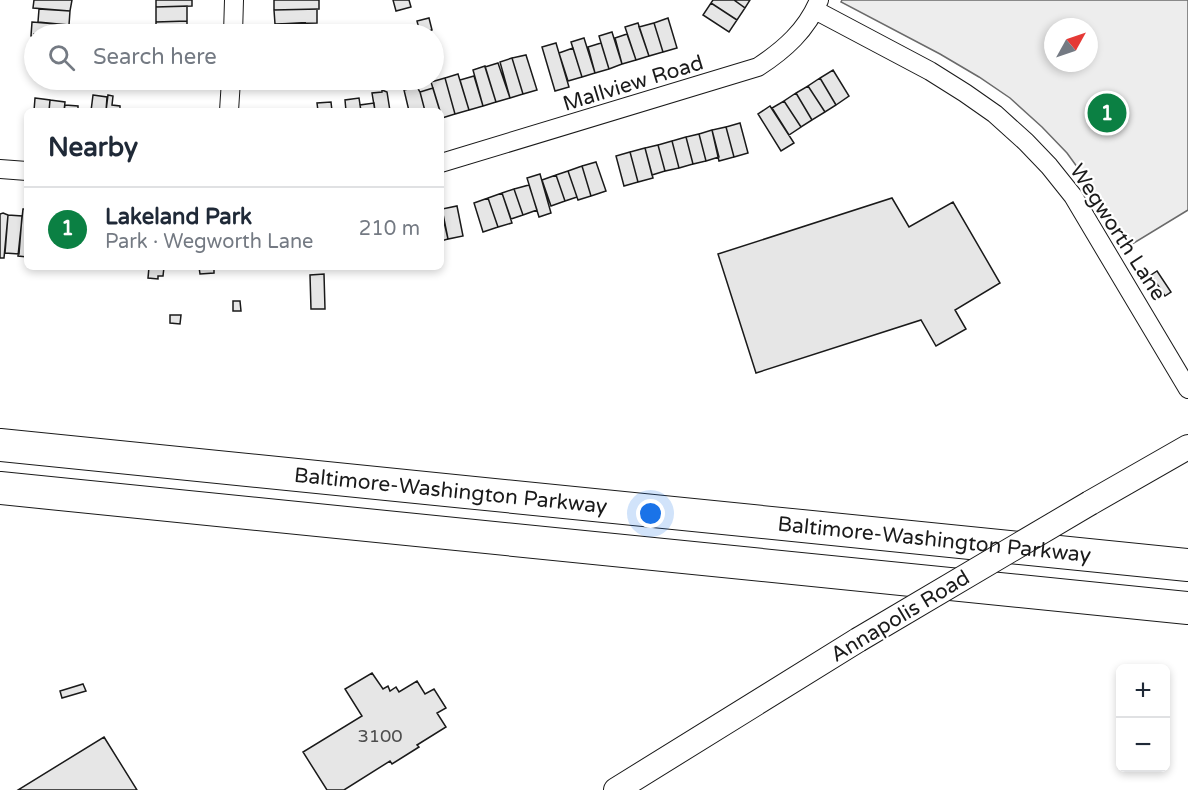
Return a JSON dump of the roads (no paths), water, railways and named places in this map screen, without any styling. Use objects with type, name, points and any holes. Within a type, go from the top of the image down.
[{"type":"highway","name":"Baltimore-Washington Parkway","points":[[0,445],[1188,565]]},
{"type":"highway","name":"Baltimore-Washington Parkway","points":[[0,488],[1188,608]]},
{"type":"main road","name":"Annapolis Road","points":[[616,790],[858,640],[1188,447]]},
{"type":"street","points":[[233,24],[234,0]]},
{"type":"street","name":"Mallview Road","points":[[444,162],[758,68],[786,47],[798,34],[817,5]]},
{"type":"street","name":"Wegworth Lane","points":[[817,5],[964,93],[994,114],[1041,158],[1078,203],[1188,389]]},
{"type":"street","points":[[229,108],[230,90]]},
{"type":"street","points":[[0,169],[24,171]]},
{"type":"place","name":"Lakeland Park","points":[[1107,113]]}]
